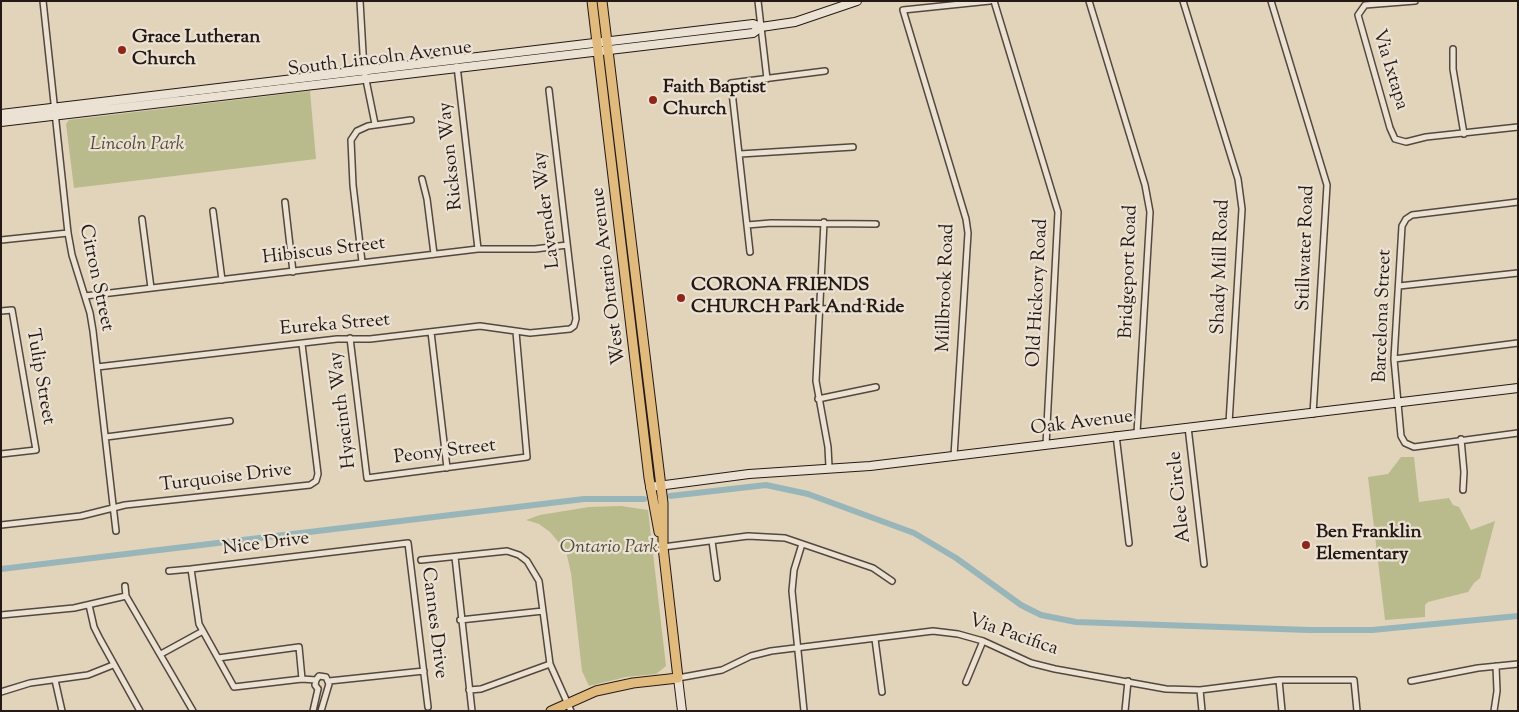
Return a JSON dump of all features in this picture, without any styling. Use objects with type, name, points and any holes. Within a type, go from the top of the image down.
[{"type":"main road","name":"West Ontario Avenue","points":[[592,1],[650,487],[663,547]]},
{"type":"main road","name":"West Ontario Avenue","points":[[602,1],[661,486],[663,547],[682,711]]},
{"type":"main road","name":"South Lincoln Avenue","points":[[1,114],[56,111],[608,45],[753,24],[762,27],[795,22],[857,1]]},
{"type":"main road","name":"South Lincoln Avenue","points":[[1,122],[56,111]]},
{"type":"main road","name":"Oak Avenue","points":[[650,487],[749,474],[870,466],[1518,388]]},
{"type":"main road","name":"Via Pacifica","points":[[551,711],[570,707],[596,691],[632,683],[678,678]]},
{"type":"street","name":"Citron Street","points":[[43,1],[68,233],[72,255],[90,313],[116,531]]},
{"type":"street","points":[[360,1],[364,74],[376,124]]},
{"type":"street","points":[[758,1],[767,79]]},
{"type":"street","name":"Millbrook Road","points":[[954,456],[968,233],[966,219],[903,10],[990,1]]},
{"type":"street","name":"Old Hickory Road","points":[[994,1],[1058,212],[1046,445]]},
{"type":"street","name":"Bridgeport Road","points":[[1089,1],[1146,185],[1150,212],[1137,433]]},
{"type":"street","name":"Shady Mill Road","points":[[1183,1],[1238,180],[1242,209],[1228,423]]},
{"type":"street","name":"Stillwater Road","points":[[1271,1],[1327,185],[1313,414]]},
{"type":"street","name":"Via Ixtapa","points":[[1415,1],[1374,3],[1365,5],[1360,10],[1358,22],[1387,110],[1390,128],[1396,139],[1406,142],[1464,134]]},
{"type":"street","points":[[1453,48],[1453,69],[1464,134],[1518,127]]},
{"type":"street","name":"Rickson Way","points":[[457,63],[478,249]]},
{"type":"street","points":[[750,252],[731,83],[825,71]]},
{"type":"street","name":"Lavender Way","points":[[549,90],[576,319],[574,326]]},
{"type":"street","points":[[362,262],[353,185],[351,140],[356,131],[376,124],[411,120]]},
{"type":"street","points":[[740,154],[853,146]]},
{"type":"street","points":[[422,179],[427,199],[434,254]]},
{"type":"street","points":[[285,202],[293,272]]},
{"type":"street","name":"Barcelona Street","points":[[1461,440],[1414,447],[1406,443],[1401,436],[1394,359],[1402,226],[1406,219],[1412,215],[1518,202]]},
{"type":"street","points":[[213,210],[222,280]]},
{"type":"street","points":[[142,219],[150,288]]},
{"type":"street","points":[[747,225],[824,222],[876,224]]},
{"type":"street","points":[[824,222],[816,363],[818,399],[825,426],[829,468]]},
{"type":"street","points":[[1,240],[68,233]]},
{"type":"street","name":"Hibiscus Street","points":[[85,296],[478,249],[535,249],[567,245]]},
{"type":"street","points":[[1399,286],[1518,273]]},
{"type":"street","points":[[819,309],[880,306]]},
{"type":"street","name":"Tulip Street","points":[[1,311],[12,310],[36,450],[1,454]]},
{"type":"street","name":"Eureka Street","points":[[97,367],[350,338],[370,339],[480,326],[530,333],[570,329],[574,326]]},
{"type":"street","points":[[431,332],[447,468]]},
{"type":"street","name":"Peony Street","points":[[367,478],[527,457],[516,332]]},
{"type":"street","name":"Hyacinth Way","points":[[350,338],[367,478]]},
{"type":"street","points":[[1394,359],[1518,343]]},
{"type":"street","name":"Turquoise Drive","points":[[1,525],[81,516],[114,508],[310,485],[316,481],[318,474],[302,344]]},
{"type":"street","points":[[818,399],[876,388]]},
{"type":"street","points":[[106,437],[230,421]]},
{"type":"street","name":"Alee Circle","points":[[1188,427],[1204,564]]},
{"type":"street","points":[[1463,490],[1464,472],[1461,440],[1518,433]]},
{"type":"street","points":[[1116,435],[1129,543]]},
{"type":"street","points":[[663,547],[712,540],[765,536],[785,538],[873,568],[892,581]]},
{"type":"street","points":[[712,540],[717,578]]},
{"type":"street","name":"Nice Drive","points":[[169,571],[408,543]]},
{"type":"street","name":"Cannes Drive","points":[[408,543],[428,707]]},
{"type":"street","points":[[802,544],[792,581],[792,614],[804,711]]},
{"type":"street","points":[[421,560],[507,552],[519,555],[534,569],[543,610],[550,664],[570,707]]},
{"type":"street","points":[[454,557],[472,711]]},
{"type":"street","points":[[191,569],[197,618],[234,687],[302,679],[316,680],[322,676],[329,681],[424,671]]},
{"type":"street","points":[[124,586],[126,596],[193,711]]},
{"type":"street","points":[[1,616],[89,605],[126,596]]},
{"type":"street","points":[[89,605],[94,627],[113,665],[140,711]]},
{"type":"street","points":[[460,620],[543,610]]},
{"type":"street","points":[[161,654],[203,631]]},
{"type":"street","name":"Via Pacifica","points":[[678,678],[722,670],[751,656],[772,651],[933,631],[958,634],[983,641],[1039,665],[1166,689],[1200,690],[1279,680],[1354,680],[1357,711]]},
{"type":"street","points":[[875,639],[882,692]]},
{"type":"street","points":[[966,682],[983,641]]},
{"type":"street","points":[[218,658],[298,647],[302,679]]},
{"type":"street","points":[[469,690],[481,689],[550,664]]},
{"type":"street","points":[[1411,681],[1518,664]]},
{"type":"street","points":[[1,692],[30,683],[88,675],[113,665]]},
{"type":"street","points":[[1494,711],[1496,666]]},
{"type":"street","points":[[55,680],[62,711]]},
{"type":"street","points":[[313,711],[318,689],[315,685],[316,680]]},
{"type":"street","points":[[1279,680],[1282,711]]},
{"type":"street","points":[[321,711],[329,681]]},
{"type":"street","points":[[1125,711],[1128,681]]},
{"type":"street","points":[[318,689],[327,688]]},
{"type":"street","points":[[1200,690],[1202,711]]},
{"type":"green space","name":"Lincoln Park","points":[[310,91],[316,159],[74,188],[66,124],[69,120]]},
{"type":"green space","points":[[1401,457],[1414,457],[1419,502],[1449,498],[1453,505],[1459,507],[1471,530],[1495,521],[1480,578],[1468,592],[1428,602],[1425,605],[1425,617],[1385,620],[1368,477],[1388,474]]},
{"type":"green space","name":"Ontario Park","points":[[621,506],[648,510],[666,666],[656,674],[626,677],[589,686],[582,671],[571,573],[566,551],[550,532],[539,524],[526,520],[540,515],[589,507]]},
{"type":"waterway","points":[[670,496],[766,485],[808,494],[914,533],[956,558],[1021,605],[1041,615],[1076,622],[1309,630],[1372,630],[1518,616]]},
{"type":"waterway","points":[[1,569],[584,499],[644,499]]},
{"type":"place","name":"Grace Lutheran Church","points":[[122,50]]},
{"type":"place","name":"Faith Baptist Church","points":[[653,100]]},
{"type":"place","name":"CORONA FRIENDS CHURCH Park And Ride","points":[[681,298]]},
{"type":"place","name":"Ben Franklin Elementary","points":[[1306,545]]}]
